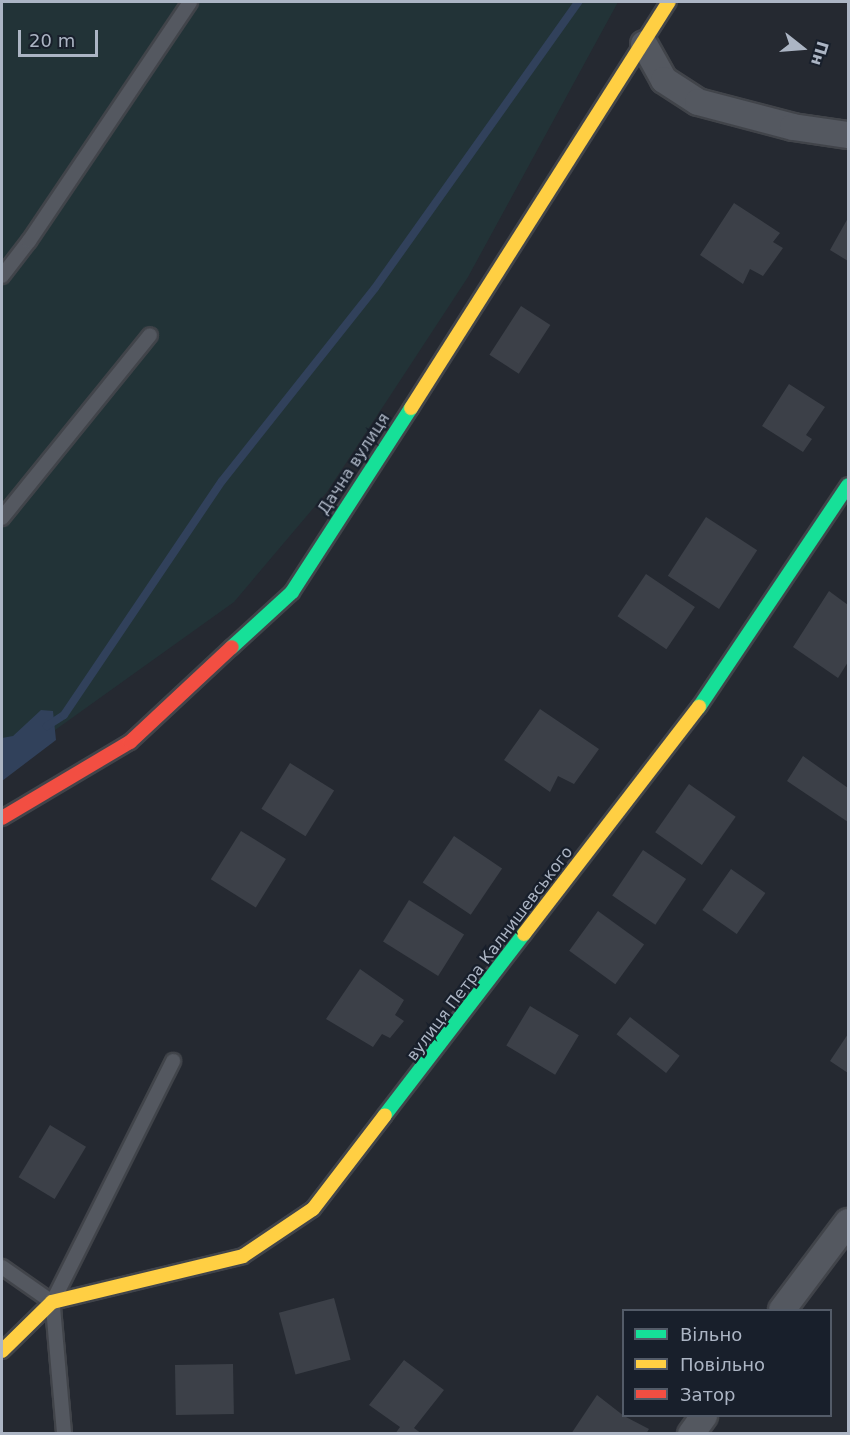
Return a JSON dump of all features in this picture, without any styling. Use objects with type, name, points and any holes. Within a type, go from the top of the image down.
[{"type":"street","name":"Дачна вулиця","points":[[2,818],[130,742],[291,591],[645,44],[669,2]]},
{"type":"street","points":[[645,44],[664,80],[698,102],[793,127],[849,135]]},
{"type":"street","name":"вулиця Петра Калнишевського","points":[[52,1302],[243,1256],[313,1209],[731,665],[849,485]]},
{"type":"street","points":[[784,1309],[849,1222]]},
{"type":"street","points":[[2,1351],[52,1302]]},
{"type":"street","points":[[691,1434],[703,1417]]},
{"type":"lane","points":[[2,276],[29,241],[190,2]]},
{"type":"lane","points":[[2,518],[150,335]]},
{"type":"lane","points":[[64,1434],[52,1302],[173,1061]]},
{"type":"lane","points":[[2,1267],[52,1302]]},
{"type":"shaded area","points":[[2,2],[618,2],[468,277],[327,492],[234,602],[2,768]]},
{"type":"water","points":[[41,710],[53,711],[56,740],[2,781],[2,738],[13,736]]},
{"type":"building","points":[[734,203],[780,233],[773,242],[783,248],[763,276],[750,269],[743,284],[700,255]]},
{"type":"building","points":[[848,218],[848,261],[830,250]]},
{"type":"building","points":[[521,306],[550,325],[519,374],[489,355]]},
{"type":"building","points":[[789,384],[825,407],[806,435],[812,439],[803,452],[762,426]]},
{"type":"building","points":[[706,517],[757,550],[719,609],[668,576]]},
{"type":"building","points":[[646,574],[695,607],[666,649],[617,616]]},
{"type":"building","points":[[829,591],[848,605],[848,662],[838,678],[793,647]]},
{"type":"building","points":[[540,709],[599,749],[574,784],[558,776],[550,792],[504,760]]},
{"type":"building","points":[[803,756],[848,788],[848,822],[787,781]]},
{"type":"building","points":[[290,763],[334,791],[305,836],[261,809]]},
{"type":"building","points":[[689,784],[736,817],[702,865],[655,832]]},
{"type":"building","points":[[241,831],[286,859],[256,907],[211,879]]},
{"type":"building","points":[[454,836],[502,868],[471,915],[423,882]]},
{"type":"building","points":[[643,850],[686,879],[655,925],[612,896]]},
{"type":"building","points":[[731,869],[765,893],[737,934],[702,910]]},
{"type":"building","points":[[409,900],[464,934],[438,976],[383,942]]},
{"type":"building","points":[[598,911],[644,945],[615,984],[569,951]]},
{"type":"building","points":[[360,969],[404,1000],[395,1015],[404,1021],[390,1038],[382,1034],[373,1047],[326,1019]]},
{"type":"building","points":[[530,1006],[579,1035],[555,1075],[506,1045]]},
{"type":"building","points":[[630,1017],[680,1056],[666,1073],[616,1034]]},
{"type":"building","points":[[848,1034],[848,1073],[830,1061]]},
{"type":"building","points":[[50,1125],[86,1147],[55,1199],[19,1177]]},
{"type":"building","points":[[334,1298],[351,1360],[296,1375],[279,1313]]},
{"type":"building","points":[[404,1360],[444,1390],[414,1428],[422,1434],[395,1434],[400,1427],[369,1405]]},
{"type":"building","points":[[233,1364],[234,1414],[176,1415],[175,1365]]},
{"type":"building","points":[[597,1395],[622,1414],[622,1417],[649,1429],[646,1434],[571,1434]]},
{"type":"waterway","points":[[47,726],[64,715],[222,481],[375,288],[578,2]]},
{"type":"traffic: fast","points":[[232,647],[292,592],[411,408]]},
{"type":"traffic: fast","points":[[699,707],[848,485]]},
{"type":"traffic: fast","points":[[385,1115],[524,934]]},
{"type":"traffic: slow","points":[[411,408],[669,2]]},
{"type":"traffic: slow","points":[[524,934],[699,707]]},
{"type":"traffic: slow","points":[[2,1351],[52,1302],[243,1256],[313,1209],[385,1115]]},
{"type":"traffic: jam","points":[[2,818],[130,742],[232,647]]}]
